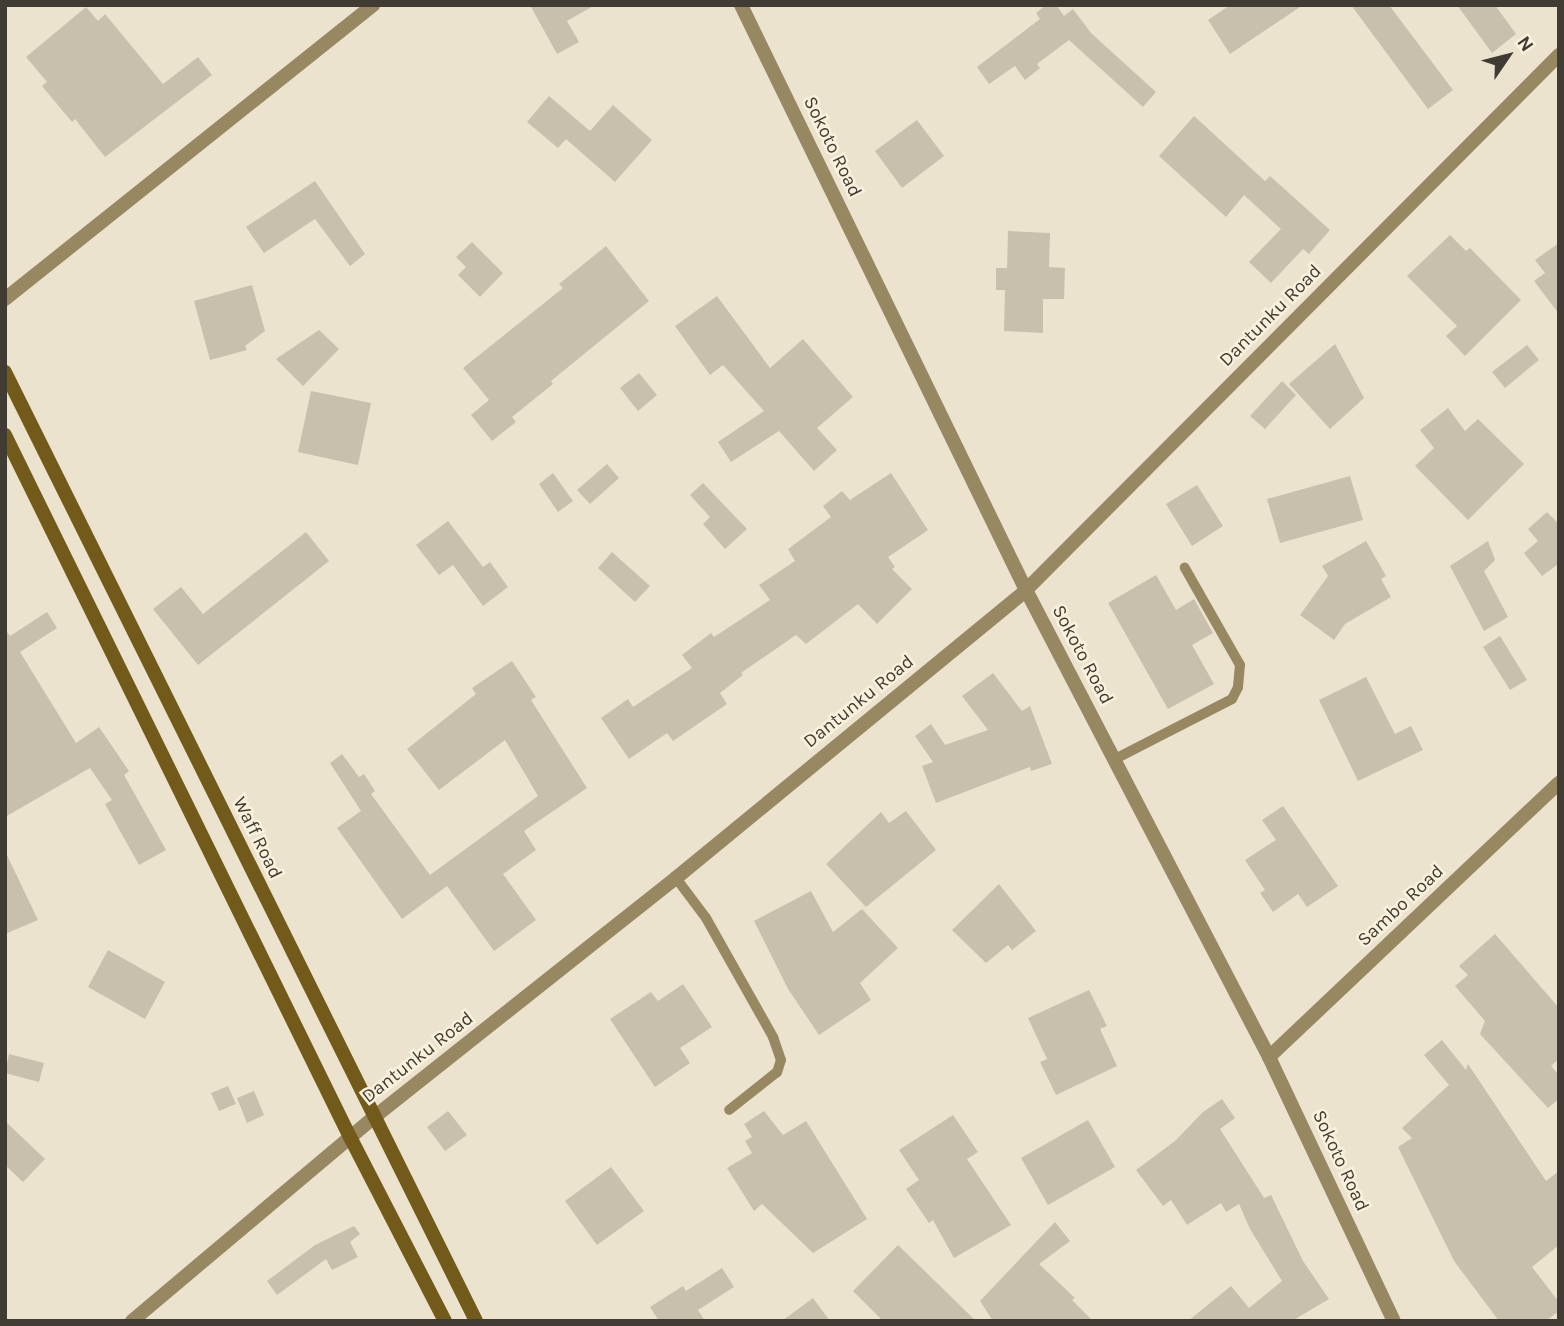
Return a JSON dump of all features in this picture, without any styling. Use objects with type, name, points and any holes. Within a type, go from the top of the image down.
[{"type":"street","points":[[5,299],[373,5]]},
{"type":"street","name":"Sokoto Road","points":[[741,5],[1026,590],[1269,1057],[1394,1321]]},
{"type":"street","name":"Dantunku Road","points":[[132,1321],[373,1118],[676,878],[1026,590],[1559,55]]},
{"type":"street","name":"Waff Road","points":[[5,372],[476,1321]]},
{"type":"street","points":[[5,435],[350,1137],[445,1321]]},
{"type":"street","name":"Sambo Road","points":[[1269,1057],[1559,783]]},
{"type":"lane","points":[[1115,760],[1232,699],[1237,687],[1240,665],[1185,568]]},
{"type":"lane","points":[[676,878],[712,929],[773,1037],[781,1060],[777,1072],[729,1110]]},
{"type":"building","points":[[530,5],[595,5],[567,21],[579,42],[557,54]]},
{"type":"building","points":[[1046,5],[1056,5],[1064,16],[1073,9],[1091,33],[1156,92],[1143,107],[1069,40],[1037,64],[1040,68],[1025,80],[1015,66],[989,84],[977,67],[1040,19],[1036,13]]},
{"type":"building","points":[[1230,5],[1303,5],[1230,54],[1208,20]]},
{"type":"building","points":[[1351,5],[1389,5],[1453,90],[1428,109]]},
{"type":"building","points":[[1457,5],[1495,5],[1516,34],[1492,53]]},
{"type":"building","points":[[86,7],[98,21],[105,14],[163,84],[198,57],[212,75],[105,157],[75,119],[72,122],[42,86],[47,82],[26,57]]},
{"type":"building","points":[[549,96],[590,131],[613,105],[652,140],[615,182],[566,139],[558,148],[527,122]]},
{"type":"building","points":[[1194,116],[1265,181],[1270,176],[1330,230],[1309,254],[1303,249],[1271,283],[1249,262],[1281,229],[1244,195],[1226,217],[1159,156]]},
{"type":"building","points":[[917,120],[944,156],[902,188],[875,151]]},
{"type":"building","points":[[315,181],[365,254],[350,266],[315,219],[264,253],[246,227]]},
{"type":"building","points":[[1008,231],[1050,233],[1049,267],[1065,268],[1064,299],[1043,299],[1043,333],[1004,331],[1005,290],[996,290],[996,268],[1007,268]]},
{"type":"building","points":[[1450,235],[1466,251],[1470,248],[1521,300],[1465,356],[1446,336],[1457,326],[1407,276]]},
{"type":"building","points":[[472,242],[503,273],[480,297],[458,275],[466,267],[456,257]]},
{"type":"building","points":[[1559,243],[1559,314],[1534,281],[1545,273],[1535,260]]},
{"type":"building","points":[[606,246],[649,301],[551,381],[553,384],[512,417],[516,422],[492,441],[471,415],[489,400],[463,368],[563,288],[559,284]]},
{"type":"building","points":[[252,285],[265,331],[245,346],[247,350],[210,360],[194,301]]},
{"type":"building","points":[[717,296],[770,368],[803,339],[853,397],[817,428],[837,450],[814,471],[779,431],[731,462],[718,442],[764,411],[723,365],[710,375],[675,326]]},
{"type":"building","points":[[319,330],[339,349],[303,386],[276,359]]},
{"type":"building","points":[[1335,344],[1364,398],[1330,429],[1289,384]]},
{"type":"building","points":[[1527,345],[1539,360],[1505,388],[1492,372]]},
{"type":"building","points":[[639,373],[657,395],[638,411],[620,388]]},
{"type":"building","points":[[1282,381],[1296,395],[1265,429],[1250,416]]},
{"type":"building","points":[[311,391],[371,403],[358,465],[298,452]]},
{"type":"building","points":[[1448,408],[1465,431],[1478,419],[1524,464],[1468,520],[1415,466],[1434,448],[1420,430]]},
{"type":"building","points":[[607,464],[619,478],[590,504],[577,490]]},
{"type":"building","points":[[553,473],[573,501],[558,512],[539,484]]},
{"type":"building","points":[[891,473],[928,530],[888,557],[895,567],[892,569],[912,589],[877,624],[858,604],[806,644],[796,635],[741,673],[743,675],[720,693],[727,704],[673,741],[667,733],[629,759],[601,718],[628,699],[633,707],[692,668],[682,655],[711,633],[714,637],[770,600],[759,585],[795,561],[788,549],[831,517],[823,506],[842,491],[850,500]]},
{"type":"building","points":[[1350,476],[1363,520],[1280,543],[1267,499]]},
{"type":"building","points":[[703,483],[747,529],[725,549],[703,524],[710,517],[690,495]]},
{"type":"building","points":[[1197,485],[1223,526],[1192,546],[1166,504]]},
{"type":"building","points":[[1547,512],[1559,524],[1559,568],[1557,565],[1542,576],[1524,553],[1538,541],[1528,529]]},
{"type":"building","points":[[448,521],[483,567],[490,562],[508,587],[483,606],[453,565],[439,575],[416,545]]},
{"type":"building","points":[[306,532],[329,561],[198,665],[153,609],[181,587],[203,614]]},
{"type":"building","points":[[1366,541],[1386,576],[1381,579],[1391,597],[1345,624],[1334,640],[1300,615],[1328,576],[1322,566]]},
{"type":"building","points":[[1488,541],[1495,560],[1484,571],[1508,617],[1484,631],[1450,566]]},
{"type":"building","points":[[612,552],[650,586],[635,602],[598,568]]},
{"type":"building","points":[[1156,575],[1176,610],[1194,599],[1213,633],[1192,645],[1214,684],[1168,709],[1108,603]]},
{"type":"building","points":[[47,612],[57,628],[20,652],[76,743],[99,727],[129,771],[124,775],[166,850],[139,865],[105,804],[112,800],[90,768],[5,817],[5,629],[10,636]]},
{"type":"building","points":[[1500,636],[1527,680],[1510,690],[1483,647]]},
{"type":"building","points":[[512,661],[536,697],[531,700],[587,788],[524,831],[536,850],[503,874],[536,920],[494,951],[447,886],[402,919],[337,828],[361,811],[330,763],[342,754],[359,777],[364,774],[375,791],[371,794],[430,875],[538,796],[505,740],[439,790],[407,749],[476,694],[472,688]]},
{"type":"building","points":[[993,673],[1022,711],[1030,706],[1052,764],[1031,771],[1030,767],[936,803],[922,766],[933,762],[915,736],[931,724],[945,745],[988,730],[962,696]]},
{"type":"building","points":[[1366,677],[1395,734],[1411,726],[1423,750],[1358,781],[1319,700]]},
{"type":"building","points":[[1283,806],[1338,886],[1307,907],[1298,894],[1273,912],[1260,893],[1265,890],[1245,860],[1276,840],[1262,820]]},
{"type":"building","points":[[906,811],[936,850],[866,907],[826,864],[881,812],[889,823]]},
{"type":"building","points":[[5,851],[38,920],[5,934]]},
{"type":"building","points":[[999,884],[1036,931],[1012,950],[1008,945],[986,963],[952,930]]},
{"type":"building","points":[[811,891],[833,932],[862,909],[898,948],[860,983],[871,1000],[819,1035],[788,989],[754,921]]},
{"type":"building","points":[[1495,934],[1559,1008],[1559,1059],[1551,1066],[1559,1075],[1559,1099],[1548,1108],[1480,1034],[1485,1021],[1455,986],[1468,975],[1459,966]]},
{"type":"building","points":[[108,950],[165,982],[145,1019],[88,987]]},
{"type":"building","points":[[683,984],[712,1027],[680,1048],[690,1063],[655,1087],[610,1019],[651,992],[658,1001]]},
{"type":"building","points":[[1089,990],[1107,1026],[1100,1029],[1117,1066],[1056,1095],[1040,1062],[1047,1059],[1028,1018]]},
{"type":"building","points":[[1442,1040],[1466,1070],[1468,1064],[1546,1181],[1559,1171],[1559,1245],[1532,1267],[1559,1302],[1559,1311],[1546,1321],[1499,1321],[1454,1261],[1398,1147],[1412,1138],[1402,1128],[1449,1085],[1424,1055]]},
{"type":"building","points":[[9,1054],[44,1063],[39,1082],[5,1073]]},
{"type":"building","points":[[228,1086],[236,1104],[219,1111],[211,1093]]},
{"type":"building","points":[[254,1091],[264,1115],[247,1123],[237,1098]]},
{"type":"building","points":[[1222,1099],[1235,1118],[1220,1129],[1264,1198],[1271,1195],[1303,1261],[1329,1299],[1292,1321],[1188,1321],[1231,1286],[1249,1308],[1282,1281],[1250,1229],[1239,1204],[1226,1212],[1221,1203],[1187,1225],[1171,1200],[1163,1206],[1136,1170],[1175,1141],[1203,1112]]},
{"type":"building","points":[[448,1111],[467,1135],[445,1151],[427,1127]]},
{"type":"building","points":[[764,1111],[783,1135],[806,1121],[867,1219],[813,1253],[762,1204],[754,1211],[727,1168],[752,1153],[745,1141],[752,1137],[744,1124]]},
{"type":"building","points":[[953,1115],[978,1152],[967,1159],[1011,1225],[954,1258],[933,1220],[929,1223],[906,1189],[919,1180],[899,1150]]},
{"type":"building","points":[[1088,1120],[1115,1167],[1048,1205],[1021,1158]]},
{"type":"building","points":[[5,1121],[45,1159],[23,1182],[5,1165]]},
{"type":"building","points":[[611,1167],[644,1211],[597,1245],[565,1201]]},
{"type":"building","points":[[1055,1222],[1070,1241],[1039,1264],[1075,1298],[1072,1300],[1093,1321],[993,1321],[980,1301]]},
{"type":"building","points":[[354,1226],[360,1234],[350,1242],[358,1257],[332,1270],[326,1259],[277,1295],[267,1281],[315,1245]]},
{"type":"building","points":[[898,1245],[976,1321],[883,1321],[853,1291]]},
{"type":"building","points":[[722,1268],[734,1287],[698,1310],[705,1321],[659,1321],[650,1307],[683,1286],[686,1291]]},
{"type":"building","points":[[813,1298],[830,1321],[782,1321]]}]
